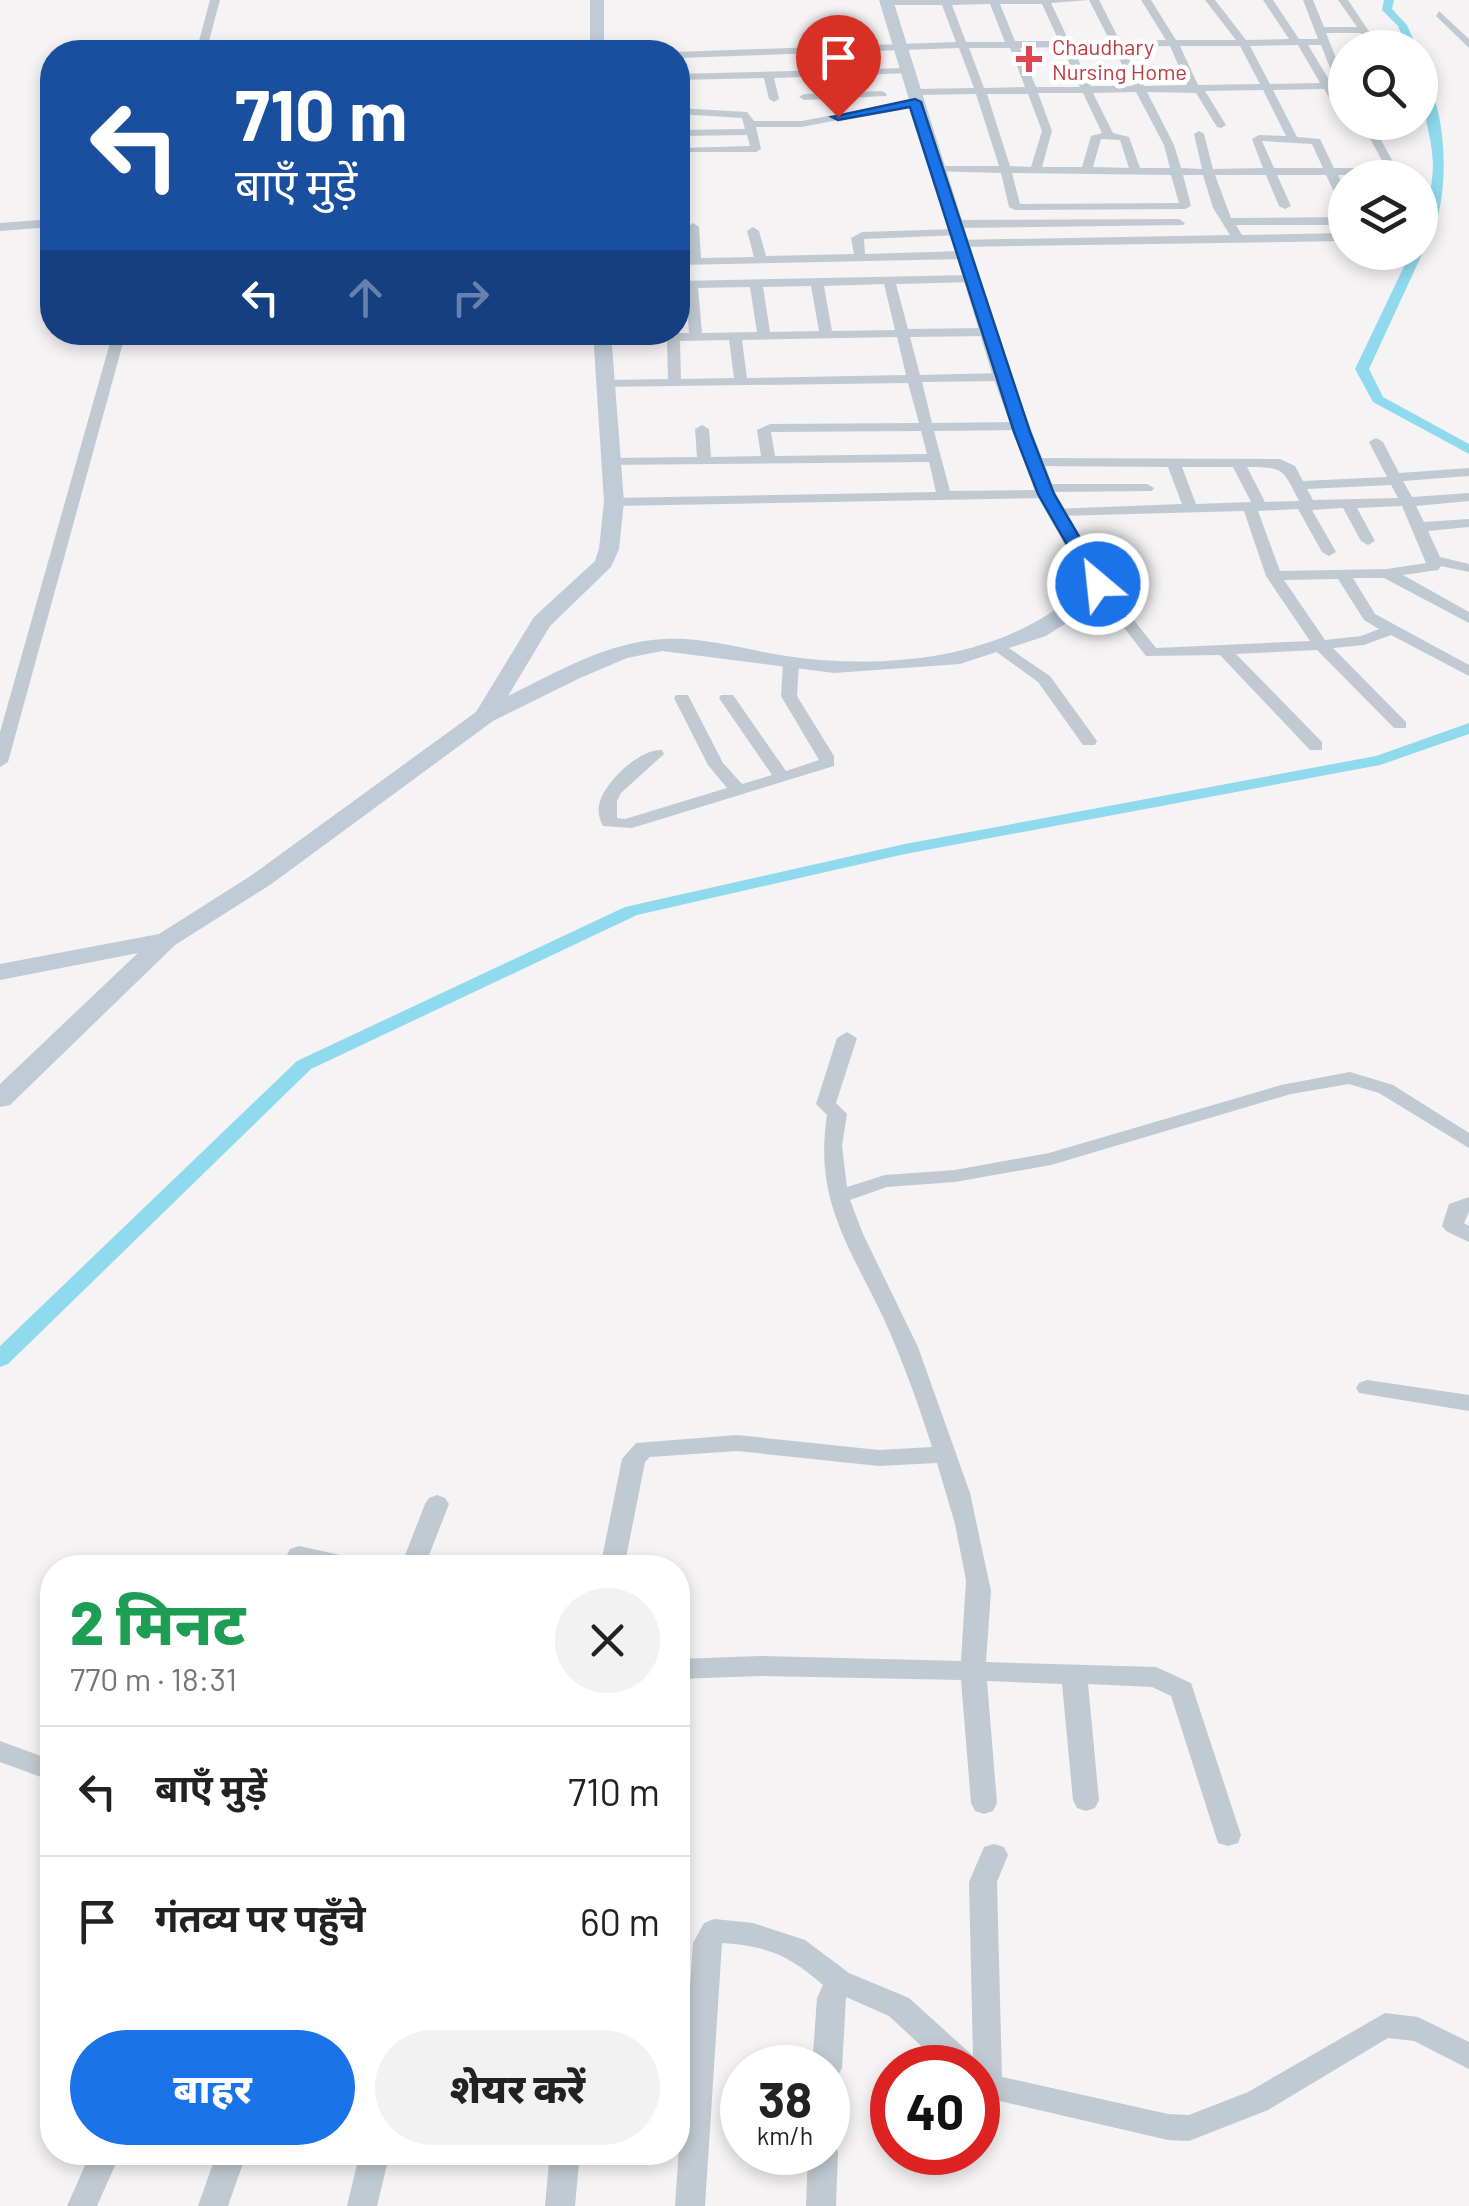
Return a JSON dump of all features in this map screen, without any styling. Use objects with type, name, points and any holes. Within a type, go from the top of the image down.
[{"type":"street","points":[[205,40],[215,0]]},
{"type":"street","points":[[596,0],[596,40]]},
{"type":"street","points":[[1045,0],[1108,135]]},
{"type":"street","points":[[1084,0],[886,2],[1002,378],[1045,491],[1098,584],[1152,653],[1321,645],[1364,640],[1390,630]]},
{"type":"street","points":[[1094,0],[1156,115],[1177,171],[1180,206]]},
{"type":"street","points":[[1146,0],[1220,125]]},
{"type":"street","points":[[1210,0],[1242,42],[1292,137]]},
{"type":"street","points":[[1268,0],[1328,91]]},
{"type":"street","points":[[1308,0],[1328,51]]},
{"type":"street","points":[[1343,0],[1364,30]]},
{"type":"street","points":[[945,1],[980,92],[1015,206],[1076,206],[1129,196],[1180,206],[1219,208]]},
{"type":"street","points":[[993,1],[1048,131],[1036,168]]},
{"type":"street","points":[[1469,20],[1442,18],[1469,45]]},
{"type":"street","points":[[690,54],[901,46],[1298,42],[1328,35]]},
{"type":"street","points":[[748,52],[753,74]]},
{"type":"street","points":[[690,77],[907,71]]},
{"type":"street","points":[[827,73],[836,95]]},
{"type":"street","points":[[768,74],[774,99]]},
{"type":"street","points":[[720,76],[728,110]]},
{"type":"street","points":[[690,133],[802,124],[914,97],[980,92],[1326,88]]},
{"type":"street","points":[[804,97],[882,94]]},
{"type":"street","points":[[690,111],[728,110],[746,115],[752,128],[754,152],[690,156]]},
{"type":"street","points":[[711,111],[712,133]]},
{"type":"street","points":[[1199,134],[1219,208],[1237,237]]},
{"type":"street","points":[[1087,170],[1096,136],[1108,135],[1124,137],[1136,171]]},
{"type":"street","points":[[1284,206],[1256,140],[1292,137],[1316,142],[1328,166]]},
{"type":"street","points":[[936,169],[1328,170]]},
{"type":"street","points":[[1062,169],[1076,206]]},
{"type":"street","points":[[1118,171],[1129,196]]},
{"type":"street","points":[[1180,206],[1172,208],[1190,238]]},
{"type":"street","points":[[1227,222],[1328,221]]},
{"type":"street","points":[[690,261],[860,257],[958,239],[1179,223]]},
{"type":"street","points":[[0,227],[40,224]]},
{"type":"street","points":[[693,226],[695,261]]},
{"type":"street","points":[[752,231],[761,260]]},
{"type":"street","points":[[860,257],[859,237],[1328,237]]},
{"type":"street","points":[[817,283],[826,335]]},
{"type":"street","points":[[756,284],[764,336]]},
{"type":"street","points":[[690,285],[973,286]]},
{"type":"street","points":[[890,288],[918,380],[944,494]]},
{"type":"street","points":[[690,309],[696,337]]},
{"type":"street","points":[[690,337],[988,332]]},
{"type":"street","points":[[735,336],[741,382]]},
{"type":"street","points":[[0,762],[116,345]]},
{"type":"street","points":[[485,716],[542,622],[604,563],[614,502],[603,345]]},
{"type":"street","points":[[674,345],[675,384]]},
{"type":"street","points":[[605,384],[1002,378]]},
{"type":"street","points":[[768,460],[764,430],[770,428],[1020,426]]},
{"type":"street","points":[[702,430],[704,461]]},
{"type":"street","points":[[1274,576],[1432,568],[1434,560],[1376,442]]},
{"type":"street","points":[[610,462],[935,458]]},
{"type":"street","points":[[1034,462],[1284,464],[1330,552]]},
{"type":"street","points":[[1174,463],[1191,510]]},
{"type":"street","points":[[1238,463],[1256,508],[1274,576],[1321,645],[1400,725]]},
{"type":"street","points":[[1297,484],[1469,472]]},
{"type":"street","points":[[614,502],[1147,488]]},
{"type":"street","points":[[1058,512],[1256,508],[1469,497]]},
{"type":"street","points":[[1348,504],[1368,541]]},
{"type":"street","points":[[1418,527],[1469,523]]},
{"type":"street","points":[[1434,560],[1469,568]]},
{"type":"street","points":[[1387,573],[1469,618]]},
{"type":"street","points":[[1343,574],[1370,617],[1469,672]]},
{"type":"street","points":[[0,1099],[166,940],[261,880],[485,716],[645,647],[689,646],[791,662],[915,665],[967,656],[1038,630],[1088,598],[1098,584]]},
{"type":"street","points":[[997,645],[1044,680],[1090,742]]},
{"type":"street","points":[[1226,652],[1316,746]]},
{"type":"street","points":[[656,754],[609,795],[604,811],[609,822],[626,824],[828,762],[789,696],[791,662]]},
{"type":"street","points":[[682,698],[716,764],[738,790]]},
{"type":"street","points":[[727,698],[782,778]]},
{"type":"street","points":[[0,972],[166,940]]},
{"type":"street","points":[[847,1038],[826,1104],[837,1114],[828,1146],[836,1196],[906,1343],[944,1454],[978,1580],[973,1670],[984,1803]]},
{"type":"street","points":[[836,1196],[885,1181],[954,1176],[1051,1159],[1288,1089],[1350,1078],[1386,1089],[1469,1142]]},
{"type":"street","points":[[1469,1204],[1456,1209],[1454,1226],[1469,1234]]},
{"type":"street","points":[[1367,1388],[1469,1403]]},
{"type":"street","points":[[615,1555],[634,1460],[644,1450],[737,1444],[879,1458],[944,1454]]},
{"type":"street","points":[[417,1555],[437,1504]]},
{"type":"street","points":[[690,1669],[760,1666],[1156,1677],[1182,1690],[1228,1835]]},
{"type":"street","points":[[1074,1672],[1086,1800]]},
{"type":"street","points":[[0,1752],[40,1767]]},
{"type":"street","points":[[978,2045],[982,1882],[994,1855]]},
{"type":"street","points":[[690,2206],[706,1942],[714,1932],[767,1934],[800,1947],[838,1982],[899,2007],[941,2045]]},
{"type":"street","points":[[829,2045],[830,1998],[838,1982]]},
{"type":"street","points":[[1000,2083],[1168,2128],[1188,2128],[1258,2102],[1386,2026],[1418,2029],[1469,2056]]},
{"type":"street","points":[[82,2206],[100,2165]]},
{"type":"street","points":[[213,2206],[227,2165]]},
{"type":"street","points":[[362,2206],[372,2165]]},
{"type":"street","points":[[560,2206],[564,2165]]},
{"type":"street","points":[[821,2206],[823,2175]]},
{"type":"waterway","points":[[1389,0],[1387,10],[1404,30]]},
{"type":"waterway","points":[[1437,140],[1438,160]]},
{"type":"waterway","points":[[1409,270],[1362,369],[1378,399],[1469,450]]},
{"type":"waterway","points":[[0,1359],[304,1065],[631,911],[905,849],[1380,760],[1469,728]]},
{"type":"place","name":"Chaudhary Nursing Home","points":[[1029,59]]},
{"type":"route","points":[[838,117],[915,102],[1022,432],[1046,494],[1098,584]]}]
